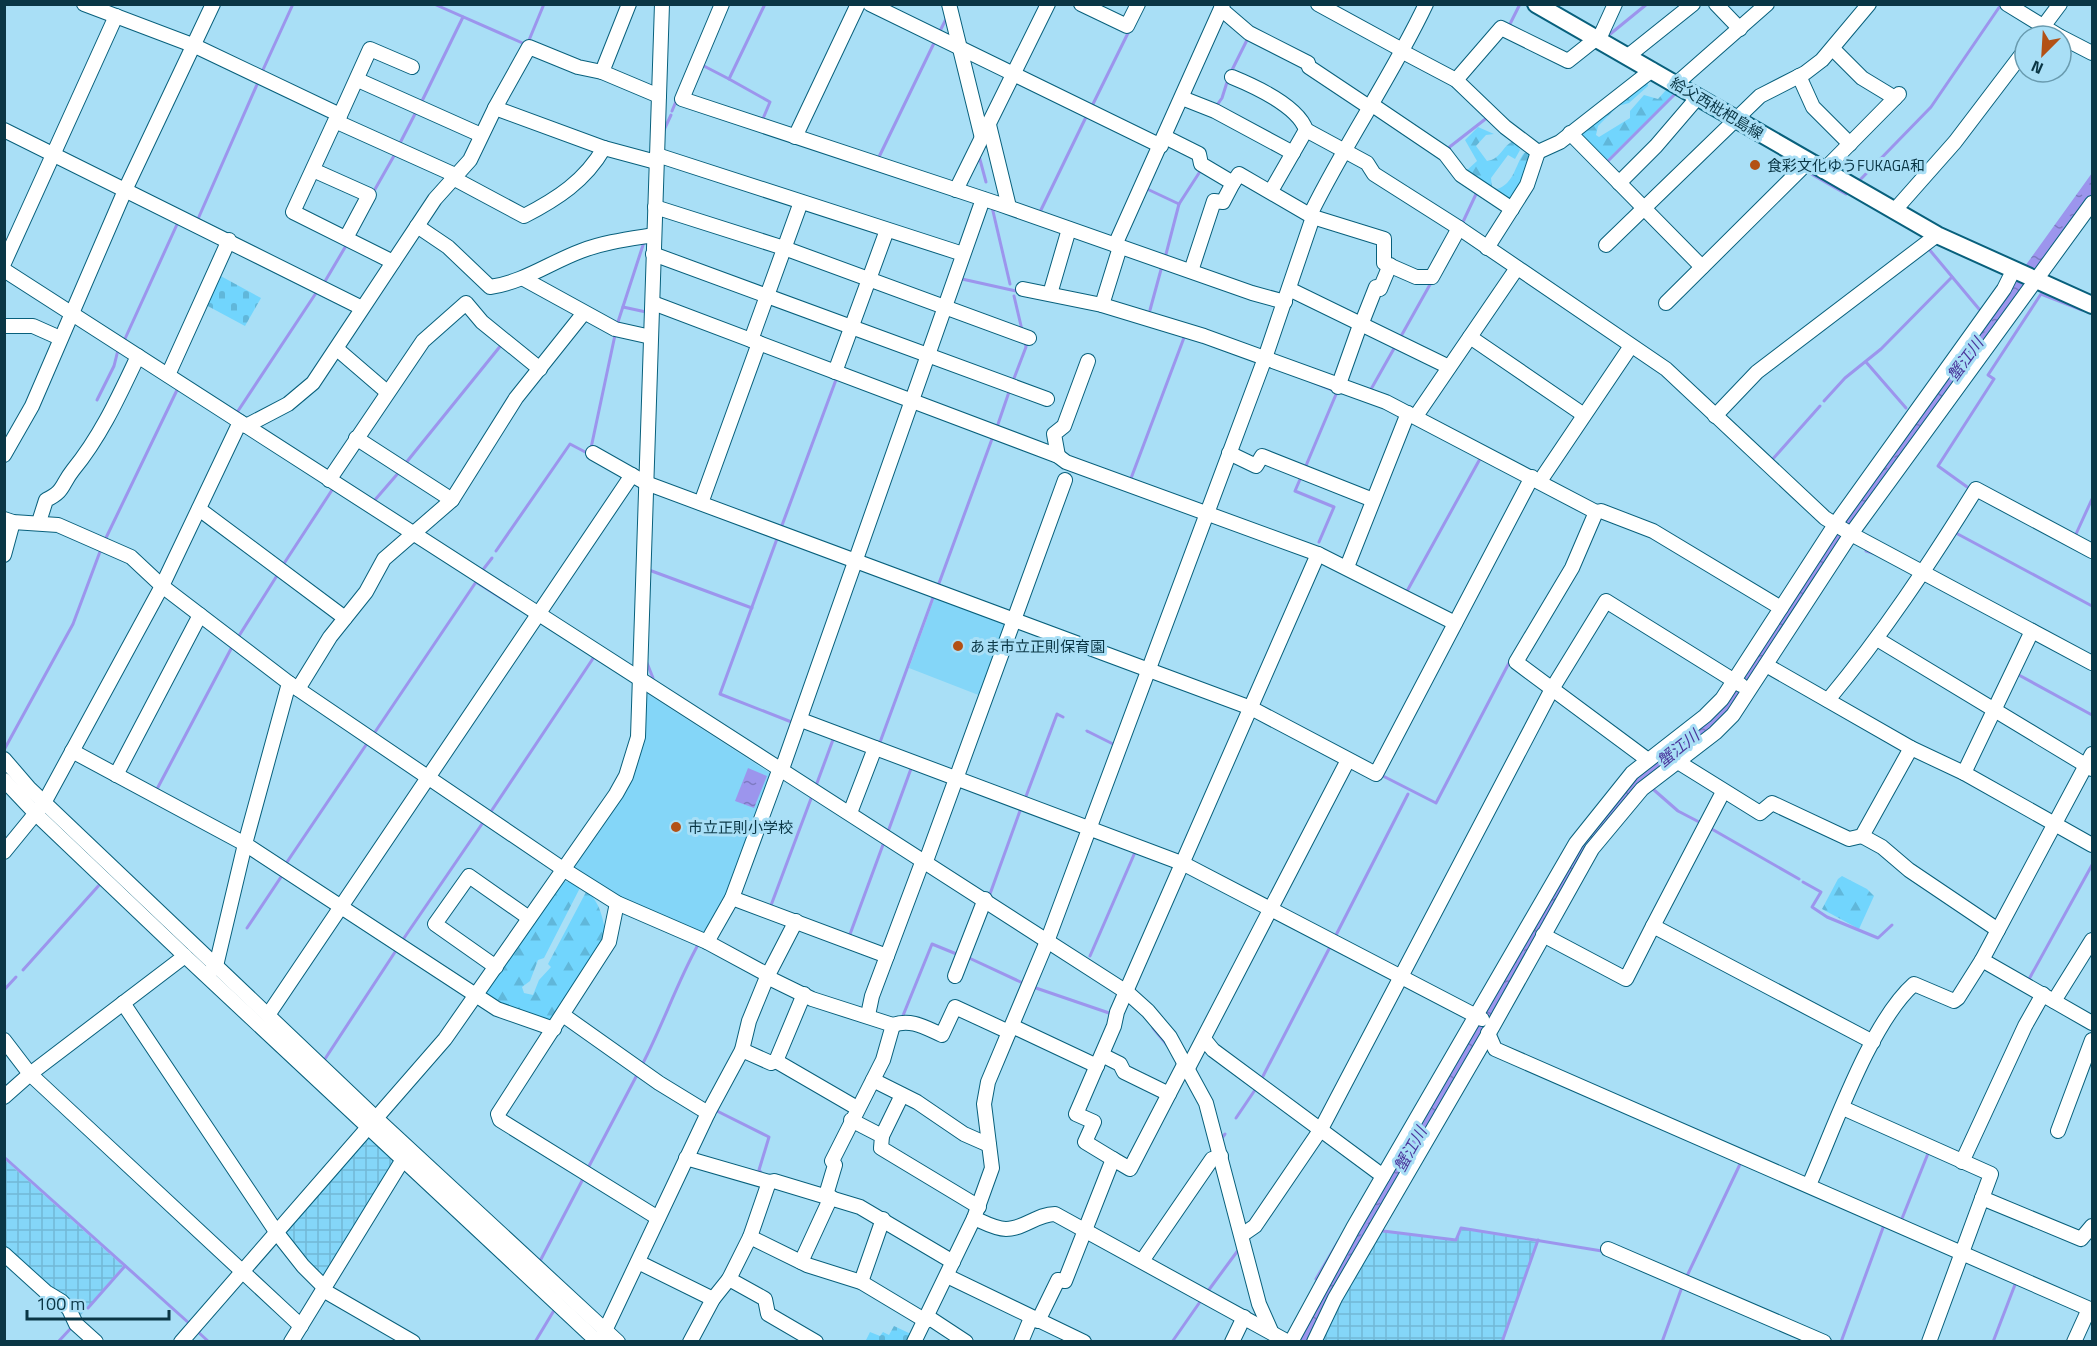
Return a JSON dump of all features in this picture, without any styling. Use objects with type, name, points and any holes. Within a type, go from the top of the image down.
[{"type":"main road","name":"給父西枇杷島線","points":[[1536,4],[1937,235],[2092,305]]},
{"type":"street","points":[[84,4],[119,12],[195,46],[454,177],[524,216],[560,198],[593,167],[604,148]]},
{"type":"street","points":[[4,455],[32,406],[70,312],[213,4]]},
{"type":"street","points":[[602,72],[629,4]]},
{"type":"street","points":[[181,1341],[445,1039],[626,776],[638,737],[662,4]]},
{"type":"street","points":[[722,4],[682,99],[1009,207],[1252,293],[1287,296],[1360,325],[1449,367]]},
{"type":"street","points":[[795,136],[858,4]]},
{"type":"street","points":[[870,4],[1014,75],[1163,141],[1198,154],[1201,164],[1233,183]]},
{"type":"street","points":[[949,4],[982,138]]},
{"type":"street","points":[[956,190],[1048,4]]},
{"type":"street","points":[[1081,4],[1127,26],[1138,4]]},
{"type":"street","points":[[1318,4],[1456,80],[1505,127],[1538,152]]},
{"type":"street","points":[[914,1341],[927,1319],[976,1212],[992,1168],[984,1094],[1048,939],[1265,358],[1313,217],[1311,211],[1336,164],[1346,151],[1403,52],[1426,4]]},
{"type":"street","points":[[1456,80],[1501,28],[1568,61],[1598,39],[1615,4]]},
{"type":"street","points":[[1628,56],[1693,4]]},
{"type":"street","points":[[1716,4],[1740,29]]},
{"type":"street","points":[[1676,84],[1767,4]]},
{"type":"street","points":[[2007,4],[2031,24]]},
{"type":"street","points":[[2046,24],[2060,4]]},
{"type":"street","points":[[1606,245],[1760,96],[1799,76],[1834,50],[1864,6]]},
{"type":"street","points":[[1102,305],[1118,246],[1222,7],[1249,33],[1308,63],[1309,67],[1426,141],[1438,152],[1445,154],[1461,175],[1512,209]]},
{"type":"street","points":[[4,263],[119,12]]},
{"type":"street","points":[[2073,44],[2092,53]]},
{"type":"street","points":[[4,852],[41,809],[162,586],[243,424],[296,398],[313,383],[417,226],[454,177],[470,160],[495,108],[529,47],[578,67],[602,72],[659,96]]},
{"type":"street","points":[[393,261],[293,212],[358,80],[370,49],[412,67]]},
{"type":"street","points":[[1823,171],[1897,96],[1862,78],[1834,50]]},
{"type":"street","points":[[1894,211],[1955,142],[2013,66]]},
{"type":"street","points":[[1487,248],[1531,176],[1538,152],[1560,142],[1652,70]]},
{"type":"street","points":[[1799,76],[1813,107],[1850,144]]},
{"type":"street","points":[[1232,77],[1263,90],[1280,102],[1306,130],[1367,163],[1374,174],[1459,228],[1666,369],[1825,518],[2092,663]]},
{"type":"street","points":[[358,80],[482,135]]},
{"type":"street","points":[[1619,183],[1656,146],[1698,97]]},
{"type":"street","points":[[1182,98],[1215,111],[1293,153]]},
{"type":"street","points":[[495,108],[604,148],[656,159],[963,254]]},
{"type":"street","points":[[989,125],[1009,207]]},
{"type":"street","points":[[4,130],[126,188],[362,308]]},
{"type":"street","points":[[1271,191],[1306,130]]},
{"type":"street","points":[[1570,133],[1702,267]]},
{"type":"street","points":[[1666,303],[1808,162]]},
{"type":"street","points":[[313,170],[369,195],[346,238]]},
{"type":"street","points":[[1191,271],[1214,201],[1223,202],[1239,174],[1313,217],[1384,239],[1384,263],[1416,278],[1431,277],[1459,228]]},
{"type":"street","points":[[707,942],[732,898],[801,720],[983,199]]},
{"type":"street","points":[[701,503],[755,342],[768,295],[801,202]]},
{"type":"street","points":[[1314,1341],[1335,1298],[1592,849],[1642,789],[1715,733],[1733,715],[1851,534],[2092,203]]},
{"type":"street","points":[[655,207],[784,248],[1029,338]]},
{"type":"street","points":[[417,226],[448,247],[490,287],[524,279],[580,251],[608,242],[654,235]]},
{"type":"street","points":[[1050,294],[1069,229]]},
{"type":"street","points":[[835,372],[887,230]]},
{"type":"street","points":[[1715,416],[1757,372],[1937,235]]},
{"type":"street","points":[[168,375],[229,240]]},
{"type":"street","points":[[653,254],[930,354],[1047,399]]},
{"type":"street","points":[[1338,387],[1376,287],[1380,289],[1390,265]]},
{"type":"street","points":[[1347,567],[1373,500],[1412,414],[1449,367],[1517,268]]},
{"type":"street","points":[[4,270],[1048,939],[1128,993],[1156,1020],[1186,1066],[1206,1103],[1259,1304],[1271,1330]]},
{"type":"street","points":[[902,1095],[882,1136],[881,1149],[1004,1230],[1015,1228],[1042,1214],[1055,1214],[1290,1341],[1576,843],[1632,773],[1705,716],[1722,699],[1836,523],[2004,289],[2013,271]]},
{"type":"street","points":[[524,279],[583,314],[615,329],[651,337]]},
{"type":"street","points":[[1023,289],[1102,305],[1265,358],[1412,414],[1596,512],[1601,511],[1653,531],[1781,608]]},
{"type":"street","points":[[329,480],[423,341],[466,303],[482,322],[540,369]]},
{"type":"street","points":[[652,303],[1059,456],[1066,462],[1318,554],[1455,623]]},
{"type":"street","points":[[211,971],[245,844],[293,686],[366,592],[384,559],[452,500],[516,398],[583,314]]},
{"type":"street","points":[[4,326],[33,326],[60,338]]},
{"type":"street","points":[[1470,337],[1584,415]]},
{"type":"street","points":[[593,453],[646,483],[1251,708],[1376,774],[1455,623],[1536,479],[1584,415],[1631,346]]},
{"type":"street","points":[[337,349],[387,392]]},
{"type":"street","points":[[39,522],[46,500],[60,494],[72,472],[86,457],[138,356]]},
{"type":"street","points":[[1059,456],[1054,434],[1064,426],[1088,361]]},
{"type":"street","points":[[356,438],[452,500]]},
{"type":"street","points":[[1229,453],[1256,466],[1262,456],[1373,500]]},
{"type":"street","points":[[268,1015],[632,475]]},
{"type":"street","points":[[868,1015],[887,956],[956,778],[1065,480]]},
{"type":"street","points":[[1828,700],[1877,639],[1924,573],[1976,489],[2092,551]]},
{"type":"street","points":[[199,509],[345,618]]},
{"type":"street","points":[[1596,512],[1572,568],[1516,662],[1648,760]]},
{"type":"street","points":[[4,555],[9,521],[58,525],[131,557],[162,586],[293,686],[563,869],[617,903],[707,942],[804,994],[893,1025],[902,1021],[912,1022],[942,1035],[955,1007],[1099,1060],[1120,1064],[1124,1072],[1169,1094]]},
{"type":"street","points":[[1318,554],[1128,993],[1117,1012],[1076,1114],[1094,1122],[1086,1142],[1130,1168],[1169,1094],[1204,1039],[1348,760]]},
{"type":"street","points":[[1242,1235],[1255,1226],[1321,1129],[1552,689],[1606,602],[1749,690]]},
{"type":"street","points":[[116,775],[200,615]]},
{"type":"street","points":[[1964,773],[2032,631]]},
{"type":"street","points":[[1809,1185],[1873,1042],[1900,996],[1914,984],[1954,1001],[1982,960],[2090,763],[1995,710],[1877,639]]},
{"type":"street","points":[[1766,665],[1911,748],[1964,773],[2092,845]]},
{"type":"street","points":[[801,720],[1184,864],[1476,1016],[1491,1028],[1495,1049],[2091,1308],[2074,1341]]},
{"type":"street","points":[[850,813],[875,748]]},
{"type":"street","points":[[1862,836],[1911,748]]},
{"type":"street","points":[[72,752],[245,844],[497,1009],[554,1029]]},
{"type":"street","points":[[4,759],[41,809],[185,956],[211,971],[268,1015],[373,1123],[402,1161],[602,1337],[618,1341]]},
{"type":"street","points":[[1678,762],[1760,813],[1772,802],[1849,839],[1862,836],[1882,847],[1909,870],[1998,930]]},
{"type":"street","points":[[4,780],[41,809],[602,1337]]},
{"type":"street","points":[[1543,935],[1626,979],[1723,792]]},
{"type":"street","points":[[496,967],[435,924],[469,876],[529,918]]},
{"type":"street","points":[[732,898],[887,956]]},
{"type":"street","points":[[955,976],[985,899]]},
{"type":"street","points":[[617,903],[609,942],[498,1114],[500,1120],[658,1218]]},
{"type":"street","points":[[602,1337],[686,1158],[742,1050],[749,1021],[767,976],[796,921]]},
{"type":"street","points":[[1653,926],[1873,1042]]},
{"type":"street","points":[[1962,1162],[2025,1026],[2092,940]]},
{"type":"street","points":[[4,1097],[30,1074],[185,956]]},
{"type":"street","points":[[1982,960],[2092,1023]]},
{"type":"street","points":[[742,1050],[771,1063],[776,1061],[804,994]]},
{"type":"street","points":[[123,1003],[277,1233],[303,1266],[324,1289],[413,1341]]},
{"type":"street","points":[[563,1015],[659,1083],[708,1113]]},
{"type":"street","points":[[801,1262],[828,1196],[835,1165],[832,1161],[883,1060],[893,1025]]},
{"type":"street","points":[[1204,1039],[1213,1050],[1383,1176]]},
{"type":"street","points":[[4,1040],[30,1074],[301,1326]]},
{"type":"street","points":[[2058,1131],[2092,1040]]},
{"type":"street","points":[[776,1061],[882,1136]]},
{"type":"street","points":[[873,1080],[902,1095],[964,1134],[989,1145]]},
{"type":"street","points":[[1843,1108],[1991,1174],[1929,1341]]},
{"type":"street","points":[[1142,1261],[1212,1159],[1221,1156]]},
{"type":"street","points":[[686,1158],[769,1182],[774,1180],[860,1207],[953,1262]]},
{"type":"street","points":[[1021,1341],[1058,1280],[1065,1281],[1113,1159]]},
{"type":"street","points":[[291,1341],[402,1161]]},
{"type":"street","points":[[690,1341],[713,1299],[729,1279],[750,1237],[769,1182]]},
{"type":"street","points":[[1982,1198],[2081,1239],[2092,1226]]},
{"type":"street","points":[[861,1282],[883,1219]]},
{"type":"street","points":[[750,1237],[801,1262],[861,1282],[966,1341]]},
{"type":"street","points":[[1608,1249],[1824,1341]]},
{"type":"street","points":[[4,1254],[46,1292],[61,1300],[69,1309],[76,1324],[96,1341]]},
{"type":"street","points":[[638,1262],[713,1299]]},
{"type":"street","points":[[947,1276],[1084,1341]]},
{"type":"street","points":[[729,1279],[765,1299],[768,1314],[816,1341]]},
{"type":"street","points":[[1232,1341],[1244,1317]]},
{"type":"shaded area","name":"あま市立正則保育園","points":[[936,594],[1008,624],[981,696],[909,668]]},
{"type":"shaded area","name":"市立正則小学校","points":[[648,694],[773,775],[727,896],[705,936],[634,907],[573,871],[572,864],[624,790],[643,696]]},
{"type":"shaded area","points":[[370,1134],[397,1159],[322,1281],[283,1232]]},
{"type":"shaded area","points":[[5,1160],[123,1266],[80,1316],[5,1251]]},
{"type":"shaded area","points":[[1462,1229],[1537,1242],[1501,1341],[1321,1342],[1337,1304],[1377,1231],[1456,1241]]},
{"type":"green space","points":[[1647,78],[1648,86],[1629,103],[1618,106],[1598,126],[1596,135],[1599,137],[1630,118],[1630,111],[1644,95],[1658,99],[1666,90],[1673,92],[1672,96],[1605,162],[1582,137],[1583,126]]},
{"type":"green space","points":[[1478,127],[1494,134],[1486,135],[1476,146],[1487,161],[1496,158],[1514,141],[1520,150],[1515,159],[1508,155],[1491,178],[1492,187],[1497,189],[1503,187],[1514,174],[1524,153],[1530,153],[1527,178],[1511,205],[1465,172],[1477,161],[1465,140]]},
{"type":"green space","points":[[217,274],[261,298],[245,326],[204,304]]},
{"type":"green space","points":[[1842,876],[1867,889],[1874,896],[1859,929],[1822,909],[1838,879]]},
{"type":"green space","points":[[562,881],[582,884],[544,958],[538,960],[530,981],[522,987],[524,993],[533,995],[539,980],[551,967],[548,964],[586,892],[591,895],[598,906],[606,936],[551,1023],[499,1005],[484,995]]},
{"type":"green space","points":[[894,1326],[911,1334],[907,1341],[865,1342],[870,1332],[880,1336],[883,1332],[889,1335]]},
{"type":"water","name":"蟹江川","points":[[2092,173],[2092,194],[1848,529],[1732,708],[1588,847],[1312,1341],[1297,1342],[1316,1298],[1579,843],[1635,776],[1706,718],[1836,529]]},
{"type":"water","points":[[748,768],[767,776],[754,808],[735,801]]},
{"type":"waterway","points":[[262,72],[293,4]]},
{"type":"waterway","points":[[434,4],[527,45],[544,4]]},
{"type":"waterway","points":[[762,121],[770,102],[729,79],[765,4]]},
{"type":"waterway","points":[[1509,26],[1520,4]]},
{"type":"waterway","points":[[1609,35],[1647,4]]},
{"type":"waterway","points":[[1858,182],[1931,107],[2000,6],[2003,7]]},
{"type":"waterway","points":[[422,101],[463,17]]},
{"type":"waterway","points":[[939,33],[947,17]]},
{"type":"waterway","points":[[1092,106],[1130,29]]},
{"type":"waterway","points":[[1231,72],[1248,38]]},
{"type":"waterway","points":[[878,159],[935,41]]},
{"type":"waterway","points":[[702,65],[729,79]]},
{"type":"waterway","points":[[1215,108],[1222,98],[1228,79]]},
{"type":"waterway","points":[[198,219],[259,80]]},
{"type":"waterway","points":[[1606,163],[1676,93]]},
{"type":"waterway","points":[[672,111],[677,99]]},
{"type":"waterway","points":[[399,145],[416,112]]},
{"type":"waterway","points":[[664,130],[671,115]]},
{"type":"waterway","points":[[1039,214],[1087,115]]},
{"type":"waterway","points":[[1447,149],[1488,117]]},
{"type":"waterway","points":[[374,191],[395,154]]},
{"type":"waterway","points":[[979,156],[986,182]]},
{"type":"waterway","points":[[1165,258],[1179,204],[1201,170]]},
{"type":"waterway","points":[[1806,171],[1846,194]]},
{"type":"waterway","points":[[1145,188],[1179,204]]},
{"type":"waterway","points":[[1462,224],[1477,192]]},
{"type":"waterway","points":[[992,207],[1010,284]]},
{"type":"waterway","points":[[124,341],[179,220]]},
{"type":"waterway","points":[[617,325],[644,242]]},
{"type":"waterway","points":[[324,283],[347,244]]},
{"type":"waterway","points":[[1928,248],[1979,309]]},
{"type":"waterway","points":[[1150,310],[1162,266]]},
{"type":"waterway","points":[[1824,401],[1845,378],[1881,349],[1952,277]]},
{"type":"waterway","points":[[962,279],[1016,291]]},
{"type":"waterway","points":[[1400,338],[1432,281]]},
{"type":"waterway","points":[[236,414],[318,290]]},
{"type":"waterway","points":[[1970,489],[1938,466],[1994,379],[1988,375],[2041,294],[2082,310]]},
{"type":"waterway","points":[[1014,296],[1022,330]]},
{"type":"waterway","points":[[623,307],[646,312]]},
{"type":"waterway","points":[[591,448],[615,335]]},
{"type":"waterway","points":[[1130,481],[1185,335]]},
{"type":"waterway","points":[[1013,381],[1026,347],[1025,342]]},
{"type":"waterway","points":[[405,464],[502,344]]},
{"type":"waterway","points":[[1370,391],[1396,345]]},
{"type":"waterway","points":[[97,400],[114,366],[118,350]]},
{"type":"waterway","points":[[1866,362],[1906,408]]},
{"type":"waterway","points":[[781,528],[837,377]]},
{"type":"waterway","points":[[1310,381],[1335,391]]},
{"type":"waterway","points":[[104,542],[178,388]]},
{"type":"waterway","points":[[997,427],[1010,389]]},
{"type":"waterway","points":[[1305,468],[1337,392]]},
{"type":"waterway","points":[[1771,461],[1820,406]]},
{"type":"waterway","points":[[938,586],[992,439]]},
{"type":"waterway","points":[[496,551],[570,444],[589,454]]},
{"type":"waterway","points":[[1406,593],[1481,457]]},
{"type":"waterway","points":[[374,501],[400,471]]},
{"type":"waterway","points":[[1301,477],[1295,491],[1334,507],[1319,542]]},
{"type":"waterway","points":[[283,565],[334,487]]},
{"type":"waterway","points":[[2076,534],[2092,499]]},
{"type":"waterway","points":[[1954,532],[2092,606]]},
{"type":"waterway","points":[[778,536],[720,694],[794,723]]},
{"type":"waterway","points":[[4,750],[73,624],[101,549]]},
{"type":"waterway","points":[[1866,551],[1876,554]]},
{"type":"waterway","points":[[482,571],[492,558]]},
{"type":"waterway","points":[[649,570],[752,608]]},
{"type":"waterway","points":[[237,639],[278,574]]},
{"type":"waterway","points":[[373,735],[476,582],[517,608]]},
{"type":"waterway","points":[[879,745],[934,595]]},
{"type":"waterway","points":[[156,791],[233,645]]},
{"type":"waterway","points":[[490,813],[594,657]]},
{"type":"waterway","points":[[1381,775],[1436,803],[1511,659]]},
{"type":"waterway","points":[[647,663],[653,678]]},
{"type":"waterway","points":[[2017,674],[2092,715]]},
{"type":"waterway","points":[[1025,799],[1057,714],[1063,717]]},
{"type":"waterway","points":[[1087,731],[1115,745]]},
{"type":"waterway","points":[[817,783],[834,737]]},
{"type":"waterway","points":[[285,865],[368,742]]},
{"type":"waterway","points":[[889,829],[912,766]]},
{"type":"waterway","points":[[1654,790],[1678,811],[1701,823]]},
{"type":"waterway","points":[[1335,937],[1408,794]]},
{"type":"waterway","points":[[770,908],[812,796]]},
{"type":"waterway","points":[[990,894],[1021,808]]},
{"type":"waterway","points":[[402,941],[484,821]]},
{"type":"waterway","points":[[1710,828],[1799,879]]},
{"type":"waterway","points":[[849,937],[884,842]]},
{"type":"waterway","points":[[1090,956],[1136,850]]},
{"type":"waterway","points":[[2028,981],[2092,865]]},
{"type":"waterway","points":[[247,928],[283,874]]},
{"type":"waterway","points":[[1803,882],[1821,892],[1812,907],[1827,917],[1878,938],[1892,925]]},
{"type":"waterway","points":[[23,970],[101,883]]},
{"type":"waterway","points":[[148,911],[207,966]]},
{"type":"waterway","points":[[642,1065],[699,943]]},
{"type":"waterway","points":[[902,1018],[932,944],[959,955]]},
{"type":"waterway","points":[[1261,1080],[1331,945]]},
{"type":"waterway","points":[[323,1062],[397,949]]},
{"type":"waterway","points":[[967,957],[1025,984]]},
{"type":"waterway","points":[[4,990],[16,977]]},
{"type":"waterway","points":[[1033,987],[1112,1014]]},
{"type":"waterway","points":[[1153,1028],[1167,1045]]},
{"type":"waterway","points":[[587,1170],[638,1073]]},
{"type":"waterway","points":[[1236,1118],[1257,1087]]},
{"type":"waterway","points":[[717,1111],[769,1137],[759,1170],[763,1175]]},
{"type":"waterway","points":[[1222,1138],[1225,1134]]},
{"type":"waterway","points":[[1901,1221],[1929,1151]]},
{"type":"waterway","points":[[4,1157],[190,1324]]},
{"type":"waterway","points":[[1686,1278],[1742,1160]]},
{"type":"waterway","points":[[539,1263],[584,1177]]},
{"type":"waterway","points":[[1841,1342],[1884,1225]]},
{"type":"waterway","points":[[1383,1231],[1456,1240],[1461,1228],[1602,1251]]},
{"type":"waterway","points":[[1502,1342],[1538,1240]]},
{"type":"waterway","points":[[1316,1279],[1338,1242]]},
{"type":"waterway","points":[[1208,1291],[1239,1249],[1238,1246]]},
{"type":"waterway","points":[[88,1308],[125,1266]]},
{"type":"waterway","points":[[1993,1342],[2016,1282]]},
{"type":"waterway","points":[[1662,1342],[1682,1287]]},
{"type":"waterway","points":[[1172,1342],[1202,1299]]},
{"type":"waterway","points":[[535,1342],[556,1307]]},
{"type":"waterway","points":[[58,1342],[72,1327]]},
{"type":"waterway","points":[[197,1331],[209,1342]]},
{"type":"place","name":"食彩文化ゆうFUKAGA和","points":[[1755,165]]},
{"type":"place","name":"あま市立正則保育園","points":[[958,646]]},
{"type":"place","name":"市立正則小学校","points":[[676,827]]}]
